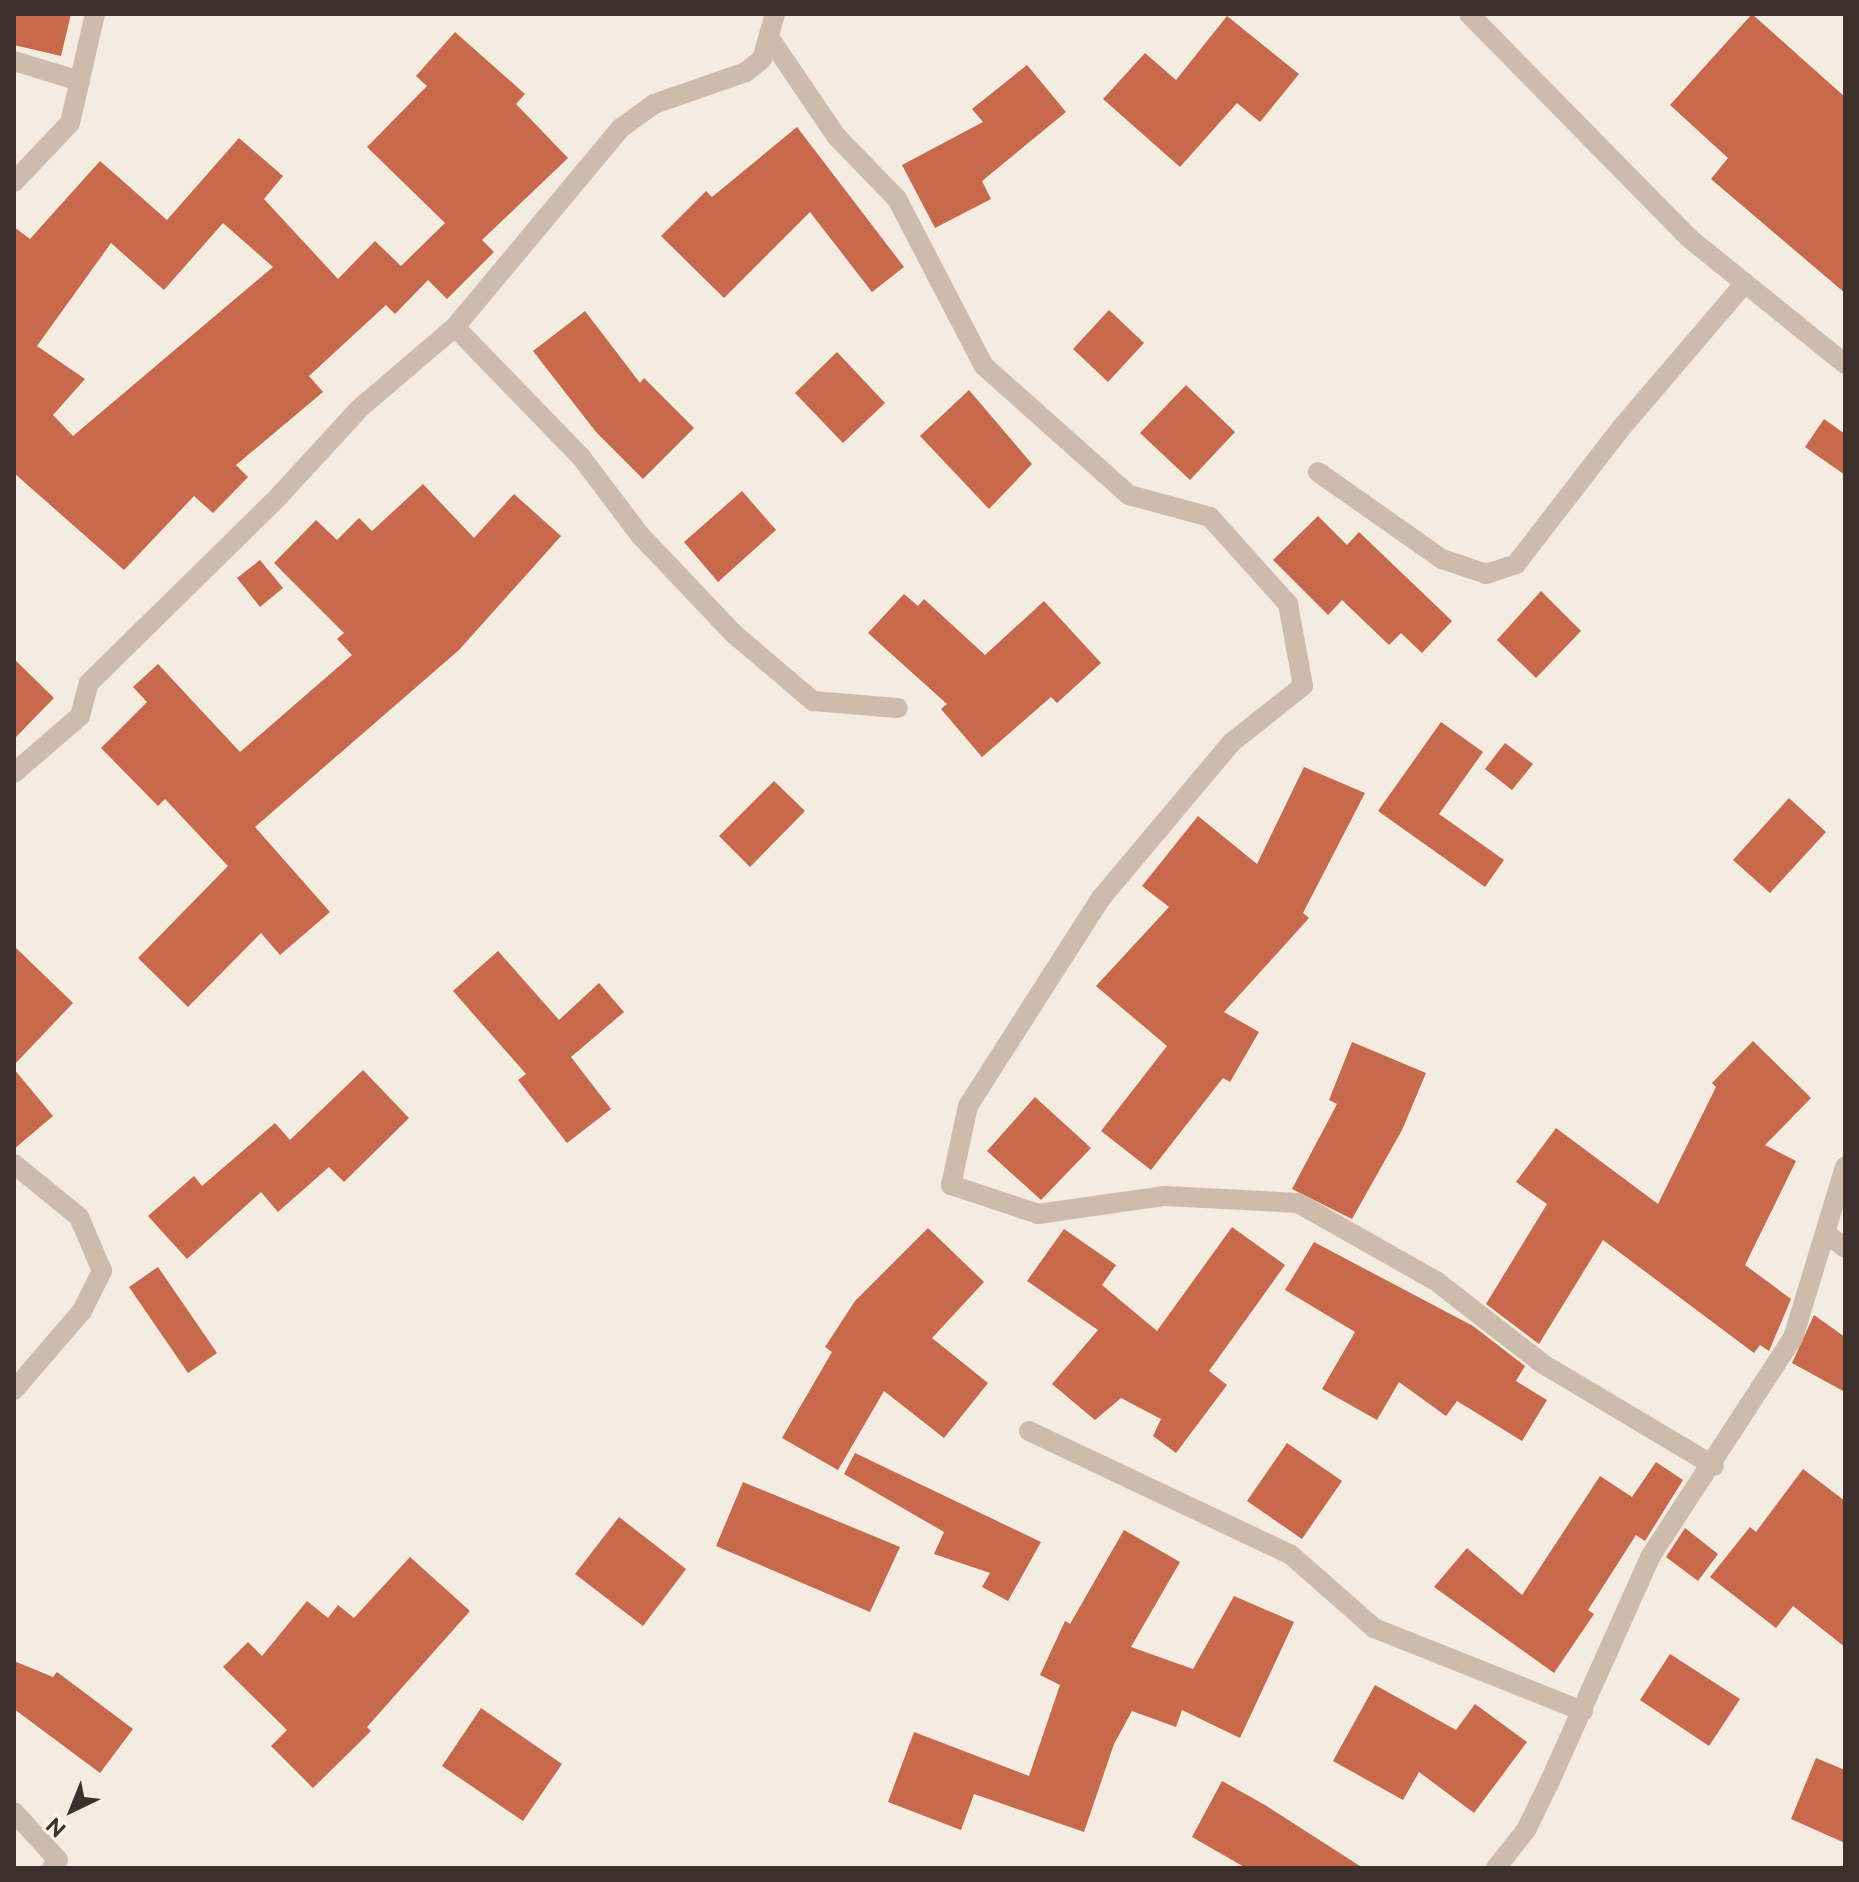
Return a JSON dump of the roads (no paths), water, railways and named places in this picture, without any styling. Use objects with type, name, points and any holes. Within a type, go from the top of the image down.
[{"type":"street","points":[[14,182],[70,123],[95,14]]},
{"type":"street","points":[[14,773],[80,716],[89,683],[280,495],[360,408],[455,327],[635,115],[746,72],[762,59],[771,40],[775,14]]},
{"type":"street","points":[[1469,14],[1689,238],[1845,364]]},
{"type":"street","points":[[771,40],[837,137],[897,199],[984,366],[1129,495],[1210,517],[1288,604],[1303,686],[1232,742],[1101,898],[968,1106],[951,1185],[1038,1214],[1165,1196],[1298,1203],[1436,1281],[1543,1364],[1714,1466]]},
{"type":"street","points":[[14,61],[80,81]]},
{"type":"street","points":[[1318,472],[1442,559],[1486,574],[1516,564],[1745,283]]},
{"type":"street","points":[[455,327],[581,457],[640,535],[734,634],[813,701],[898,708]]},
{"type":"street","points":[[14,1164],[79,1217],[102,1271],[82,1311],[14,1390]]},
{"type":"street","points":[[1496,1868],[1526,1830],[1583,1711],[1650,1557],[1714,1466],[1724,1439],[1793,1338],[1828,1235],[1835,1187],[1845,1167]]},
{"type":"street","points":[[1828,1235],[1845,1248]]},
{"type":"street","points":[[1029,1431],[1291,1555],[1374,1628],[1583,1711]]},
{"type":"street","points":[[14,1812],[58,1860],[52,1868]]}]
